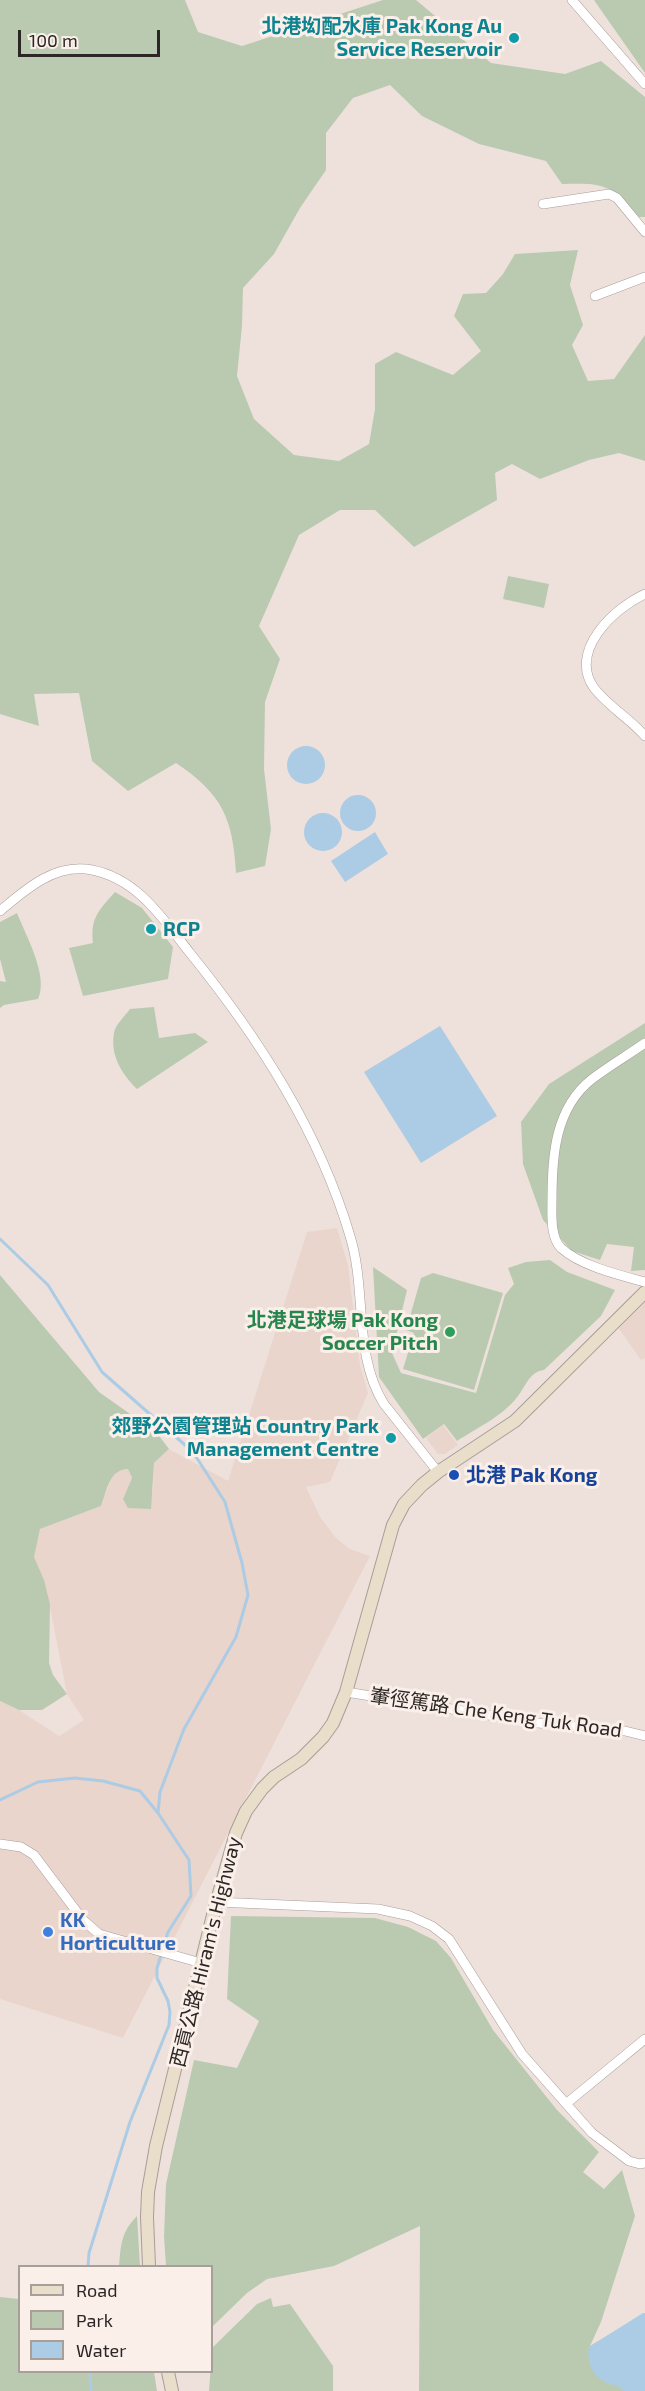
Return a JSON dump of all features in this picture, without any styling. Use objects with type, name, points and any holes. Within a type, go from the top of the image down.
[{"type":"main road","name":"西貢公路 Hiram's Highway","points":[[149,2265],[147,2217],[152,2172],[216,1902],[236,1833],[250,1804],[274,1777],[301,1759],[324,1737],[333,1723],[346,1692],[393,1525],[405,1504],[438,1472],[515,1421],[645,1292]]},
{"type":"main road","points":[[168,2373],[171,2391]]},
{"type":"street","points":[[572,0],[645,84]]},
{"type":"street","points":[[543,204],[609,194],[617,198],[645,232]]},
{"type":"street","points":[[595,296],[645,277]]},
{"type":"street","points":[[645,594],[626,605],[600,630],[587,658],[587,672],[594,688],[645,736]]},
{"type":"street","points":[[0,911],[30,886],[51,875],[84,869],[107,874],[129,885],[149,902],[227,998],[295,1106],[319,1152],[338,1197],[355,1254],[368,1360],[377,1392],[438,1472]]},
{"type":"street","points":[[645,1043],[591,1080],[566,1110],[556,1136],[552,1222],[555,1239],[561,1247],[602,1269],[645,1282]]},
{"type":"street","name":"輋徑篤路 Che Keng Tuk Road","points":[[346,1692],[538,1723],[625,1731],[645,1736]]},
{"type":"street","points":[[0,1844],[21,1847],[34,1856],[90,1928],[106,1937],[201,1963]]},
{"type":"street","points":[[216,1902],[378,1909],[410,1916],[432,1926],[449,1940],[522,2054],[592,2133],[629,2161],[645,2163]]},
{"type":"street","points":[[567,2103],[645,2039]]},
{"type":"shaded area","points":[[337,1228],[348,1265],[360,1365],[368,1393],[330,1482],[306,1487],[320,1517],[336,1538],[350,1549],[370,1556],[123,2038],[0,1999],[0,1701],[19,1710],[59,1736],[84,1720],[67,1694],[47,1592],[33,1557],[40,1529],[101,1506],[113,1474],[120,1469],[128,1469],[132,1479],[123,1499],[153,1491],[154,1463],[169,1449],[228,1481],[307,1232]]},
{"type":"shaded area","points":[[645,1300],[645,1358],[641,1360],[617,1326]]},
{"type":"shaded area","points":[[443,1425],[458,1445],[445,1454],[438,1454],[426,1438]]},
{"type":"green space","points":[[0,0],[185,0],[198,32],[242,46],[383,0],[416,0],[491,63],[565,74],[601,61],[645,97],[645,217],[639,217],[606,188],[589,184],[562,184],[546,161],[479,144],[422,116],[390,85],[353,98],[326,133],[326,170],[300,208],[274,254],[243,288],[237,376],[254,419],[294,455],[339,461],[369,444],[375,409],[375,364],[396,352],[453,375],[481,351],[454,316],[463,294],[486,293],[503,274],[515,254],[578,250],[570,285],[583,325],[572,345],[588,381],[614,379],[645,335],[645,461],[619,453],[589,460],[540,479],[512,464],[495,473],[497,500],[414,547],[375,510],[340,510],[299,535],[259,626],[280,659],[265,702],[264,769],[271,829],[265,866],[236,873],[232,837],[222,809],[192,774],[176,763],[128,791],[92,761],[79,693],[34,694],[39,726],[0,714]]},
{"type":"green space","points":[[594,0],[645,0],[645,73],[596,3]]},
{"type":"green space","points":[[508,576],[549,584],[544,608],[503,599]]},
{"type":"green space","points":[[115,892],[142,908],[173,947],[168,979],[83,996],[69,948],[93,943],[94,921],[104,904]]},
{"type":"green space","points":[[17,913],[39,968],[41,990],[38,999],[4,1005],[0,1008],[0,981],[6,982],[0,959],[0,922]]},
{"type":"green space","points":[[154,1007],[159,1038],[195,1033],[208,1042],[137,1089],[118,1064],[114,1049],[114,1033],[130,1009]]},
{"type":"green space","points":[[645,1023],[645,1270],[631,1271],[634,1247],[607,1244],[600,1260],[572,1251],[543,1220],[523,1164],[521,1122],[549,1084]]},
{"type":"green space","points":[[550,1260],[567,1272],[615,1290],[601,1316],[544,1370],[531,1376],[518,1396],[497,1416],[457,1441],[444,1424],[423,1439],[379,1377],[373,1267],[407,1290],[392,1353],[401,1373],[476,1393],[505,1295],[514,1284],[508,1268],[526,1262]]},
{"type":"green space","name":"北港足球場 Pak Kong Soccer Pitch","points":[[433,1273],[503,1293],[474,1390],[403,1369],[414,1333],[406,1330],[421,1278]]},
{"type":"green space","points":[[0,1275],[99,1392],[157,1433],[169,1449],[154,1463],[151,1509],[128,1508],[123,1499],[132,1478],[128,1469],[122,1470],[110,1482],[101,1506],[40,1529],[34,1557],[44,1580],[50,1604],[49,1663],[53,1675],[67,1694],[42,1710],[19,1710],[0,1701]]},
{"type":"green space","points":[[231,1916],[375,1918],[408,1927],[436,1941],[451,1958],[493,2030],[557,2110],[599,2152],[583,2172],[604,2189],[622,2170],[635,2216],[601,2322],[590,2346],[645,2313],[645,2391],[419,2391],[420,2226],[334,2266],[267,2279],[247,2293],[213,2326],[213,2265],[166,2265],[164,2236],[166,2184],[194,2060],[237,2068],[259,2021],[227,1999]]},
{"type":"green space","points":[[137,2216],[140,2265],[119,2265],[121,2245]]},
{"type":"green space","points":[[0,2297],[18,2299],[18,2373],[154,2373],[157,2391],[0,2391]]},
{"type":"green space","points":[[271,2298],[273,2307],[290,2304],[333,2366],[333,2391],[209,2391],[210,2373],[213,2373],[213,2347],[257,2304]]},
{"type":"water","points":[[306,746],[319,752],[325,765],[319,778],[306,784],[293,778],[287,765],[293,752]]},
{"type":"water","points":[[358,795],[371,800],[376,813],[371,826],[358,831],[345,826],[340,813],[345,800]]},
{"type":"water","points":[[323,813],[330,814],[336,819],[341,825],[341,839],[336,845],[330,850],[323,851],[316,850],[310,845],[305,839],[304,832],[305,825],[310,819],[316,814]]},
{"type":"water","points":[[375,832],[388,854],[345,882],[331,861]]},
{"type":"water","points":[[440,1026],[497,1116],[421,1163],[364,1072]]},
{"type":"water","points":[[645,2313],[645,2391],[623,2391],[618,2386],[607,2383],[597,2376],[591,2368],[589,2347]]},
{"type":"waterway","points":[[0,1239],[48,1285],[102,1372],[193,1452],[225,1502],[242,1563],[248,1595],[236,1637],[184,1729],[160,1792],[158,1813]]},
{"type":"waterway","points":[[0,1800],[38,1782],[75,1778],[103,1781],[140,1791],[158,1813],[189,1860],[191,1896],[168,1932],[157,1968],[157,1978],[168,2001],[169,2025],[130,2122],[89,2253],[88,2265]]},
{"type":"waterway","points":[[90,2373],[91,2391]]},
{"type":"place","name":"北港㘭配水庫 Pak Kong Au Service Reservoir","points":[[514,38]]},
{"type":"place","name":"RCP","points":[[151,929]]},
{"type":"place","name":"北港足球場 Pak Kong Soccer Pitch","points":[[450,1332]]},
{"type":"place","name":"郊野公園管理站 Country Park Management Centre","points":[[391,1438]]},
{"type":"place","name":"北港 Pak Kong","points":[[454,1475]]},
{"type":"place","name":"KK Horticulture","points":[[48,1932]]}]
